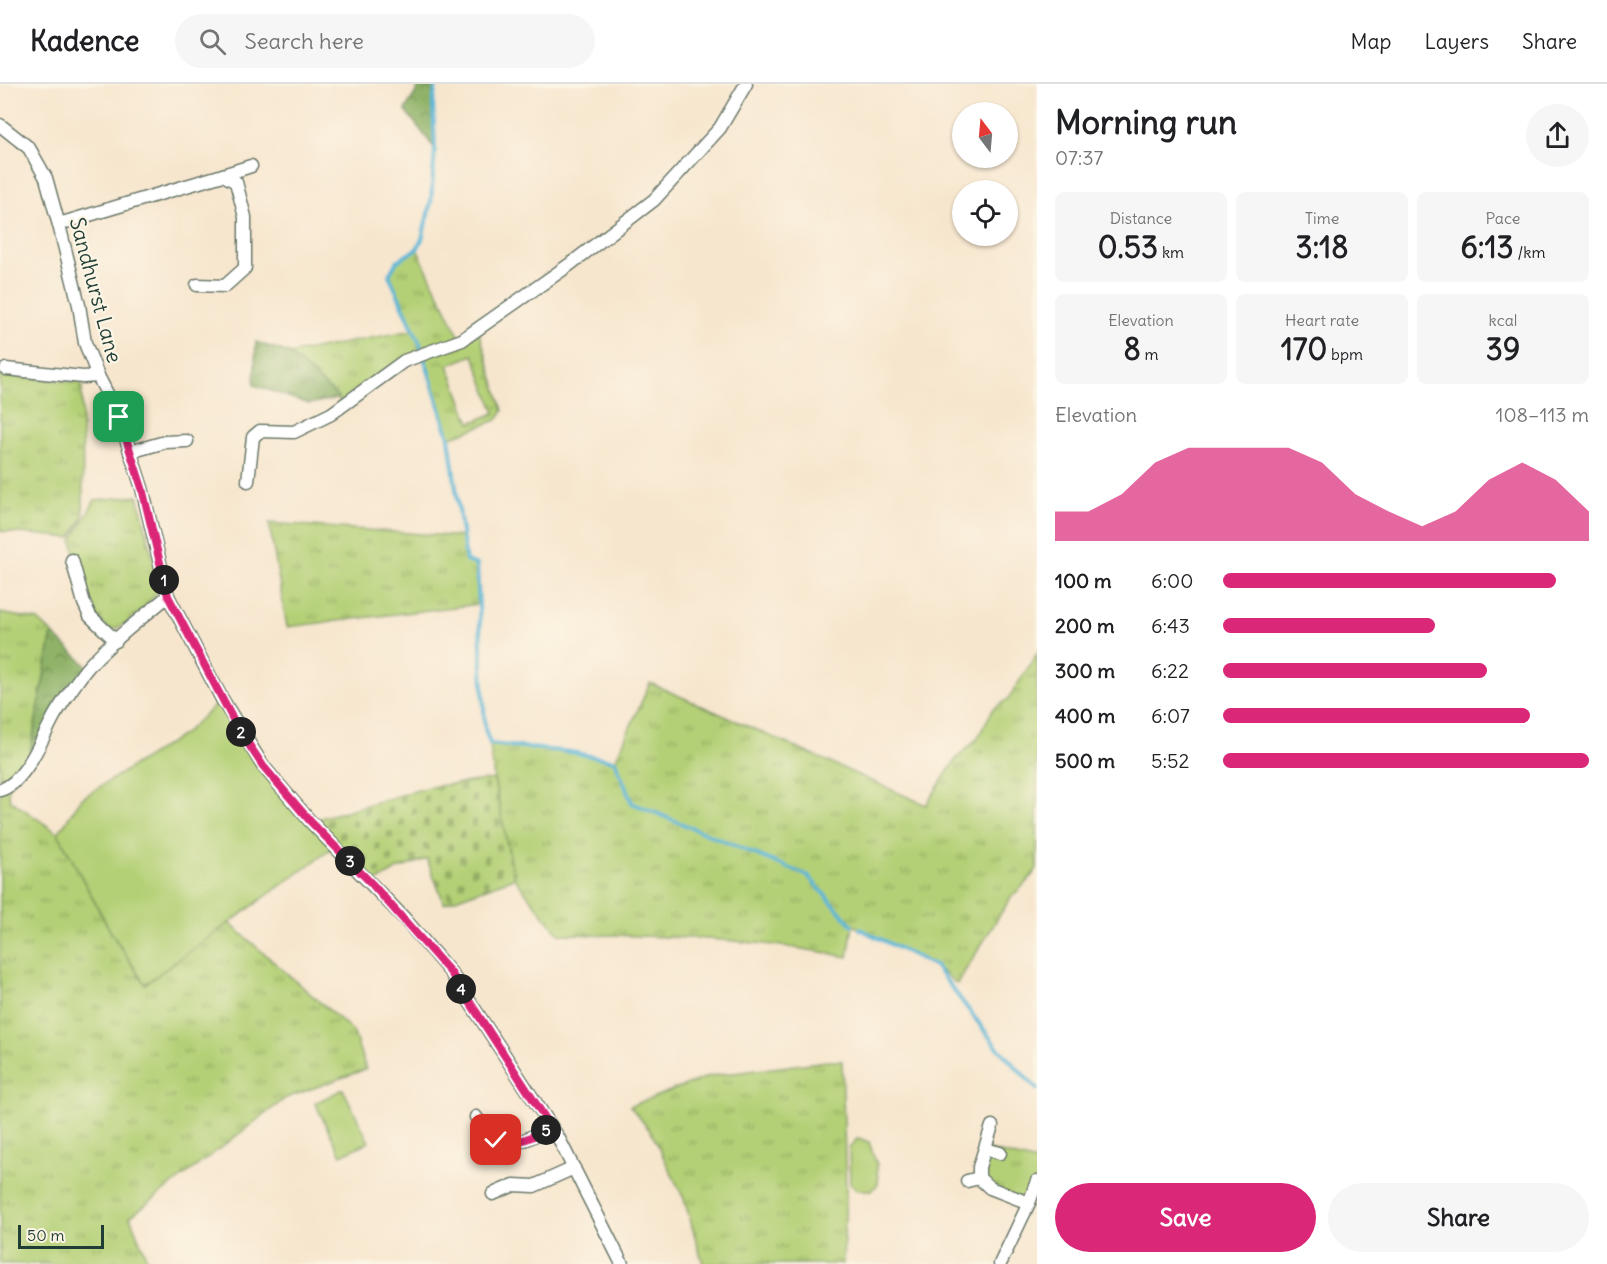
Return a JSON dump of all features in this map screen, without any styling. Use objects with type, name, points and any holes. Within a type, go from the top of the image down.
[{"type":"street","points":[[248,482],[254,436],[260,431],[294,432],[331,414],[404,361],[462,340],[569,265],[654,200],[720,128],[746,84]]},
{"type":"street","name":"Sandhurst Lane","points":[[0,125],[29,148],[46,178],[79,305],[85,343],[98,376],[119,417],[142,488],[168,596],[222,699],[263,766],[310,821],[389,902],[451,973],[551,1127],[622,1264]]},
{"type":"street","points":[[59,224],[251,166]]},
{"type":"street","points":[[197,285],[225,286],[245,268],[245,217],[236,182],[224,175]]},
{"type":"street","points":[[6,369],[83,377],[98,376]]},
{"type":"street","points":[[130,452],[165,442],[187,441]]},
{"type":"street","points":[[72,560],[90,616],[116,641]]},
{"type":"street","points":[[0,790],[8,788],[28,764],[56,714],[88,667],[168,596]]},
{"type":"street","points":[[476,1117],[496,1140],[513,1143],[524,1142],[551,1127]]},
{"type":"street","points":[[979,1178],[992,1126]]},
{"type":"street","points":[[985,1149],[1000,1153]]},
{"type":"street","points":[[494,1194],[514,1185],[534,1186],[574,1168]]},
{"type":"street","points":[[967,1181],[979,1178]]},
{"type":"street","points":[[979,1178],[990,1188],[1029,1203]]},
{"type":"street","points":[[1000,1264],[1037,1181]]},
{"type":"green space","points":[[421,84],[436,84],[433,103],[435,149],[405,110]]},
{"type":"green space","points":[[417,249],[461,340],[478,329],[503,411],[497,420],[449,438],[423,356],[344,405],[289,354],[413,330],[389,275],[397,261]],"holes":[[[473,355],[495,413],[470,423],[448,365]]]},
{"type":"green space","points":[[256,342],[289,353],[339,398],[309,404],[254,385]]},
{"type":"green space","points":[[0,375],[82,383],[83,518],[71,538],[0,531]]},
{"type":"green space","points":[[138,496],[160,587],[131,619],[110,630],[93,614],[86,597],[72,541],[95,500]]},
{"type":"green space","points":[[269,523],[463,537],[466,561],[477,565],[479,604],[287,627]]},
{"type":"green space","points":[[0,613],[38,620],[52,633],[28,764],[8,788],[10,800],[58,833],[112,934],[145,984],[229,923],[353,1031],[366,1069],[286,1098],[130,1217],[149,1264],[0,1264]]},
{"type":"green space","points":[[52,633],[88,667],[28,764]]},
{"type":"green space","points":[[1037,654],[1037,869],[1011,897],[957,984],[935,966],[853,925],[848,957],[740,941],[559,934],[514,878],[494,779],[490,744],[571,752],[615,761],[650,683],[926,805],[956,759],[977,739],[993,709],[1008,699]]},
{"type":"green space","points":[[222,699],[236,725],[335,846],[145,984],[112,934],[58,833],[82,798],[184,734]]},
{"type":"green space","points":[[494,779],[514,878],[444,903],[427,859],[398,869],[372,884],[310,821],[429,787]]},
{"type":"green space","points":[[842,1061],[846,1191],[843,1264],[703,1264],[684,1199],[651,1132],[630,1106],[710,1076]]},
{"type":"green space","points":[[343,1089],[369,1142],[341,1155],[315,1103]]},
{"type":"green space","points":[[858,1138],[869,1142],[877,1165],[878,1184],[872,1190],[858,1190],[850,1184],[849,1148]]},
{"type":"green space","points":[[985,1149],[1037,1162],[1037,1181],[1029,1203],[990,1188],[979,1167]]},
{"type":"waterway","points":[[436,84],[433,103],[435,149],[431,201],[422,239],[417,249],[397,261],[389,275],[420,344],[449,438],[466,561],[477,565],[485,729],[490,744],[571,752],[615,761],[632,803],[808,876],[852,925]]},
{"type":"waterway","points":[[860,929],[935,966],[997,1047],[1037,1089]]},
{"type":"route","points":[[119,417],[142,488],[168,596],[236,725],[263,766],[310,821],[404,918],[451,973],[551,1127],[524,1142],[496,1140]]}]
